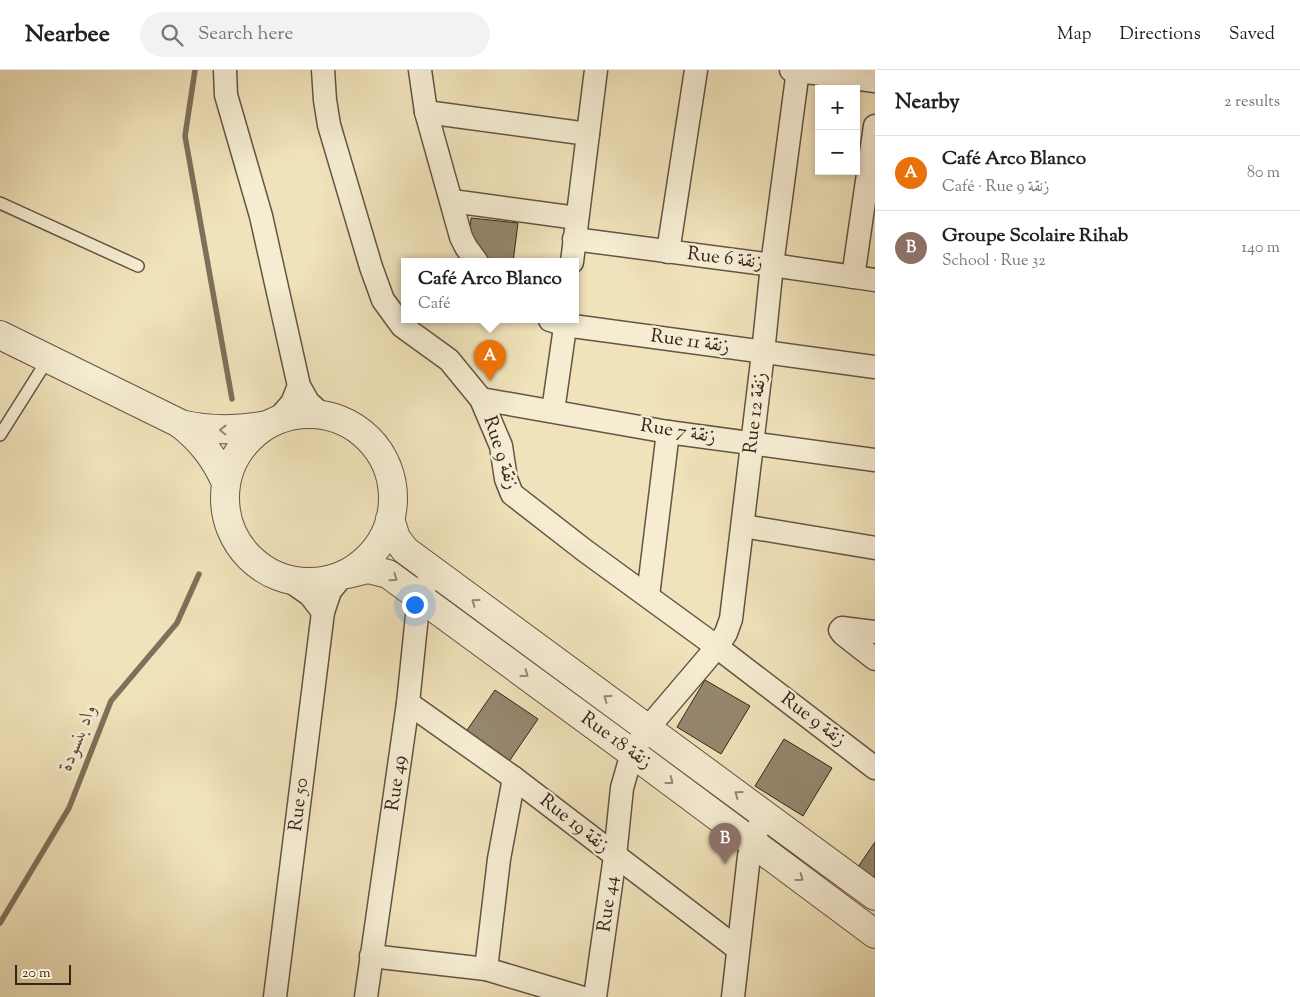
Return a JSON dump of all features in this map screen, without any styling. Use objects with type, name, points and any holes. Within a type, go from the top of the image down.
[{"type":"street","points":[[225,70],[226,95],[261,216],[299,386],[308,402],[322,415]]},
{"type":"street","name":"Rue 9 زنقة","points":[[323,70],[324,100],[329,125],[383,300],[402,326],[449,360],[481,399],[501,446],[506,479],[512,494],[875,768]]},
{"type":"street","points":[[420,70],[426,112],[461,237],[474,258]]},
{"type":"street","points":[[572,258],[596,70]]},
{"type":"street","points":[[668,252],[696,70]]},
{"type":"street","points":[[796,70],[875,81]]},
{"type":"street","name":"Rue 12 زنقة","points":[[648,728],[717,647],[726,633],[731,619],[796,70]]},
{"type":"street","points":[[426,112],[588,134]]},
{"type":"street","points":[[853,278],[875,126]]},
{"type":"street","name":"Rue 6 زنقة","points":[[452,201],[668,252],[875,280]]},
{"type":"street","points":[[553,411],[560,323]]},
{"type":"street","name":"Rue 11 زنقة","points":[[573,323],[875,367]]},
{"type":"street","points":[[0,335],[179,423],[208,449],[226,483]]},
{"type":"street","points":[[299,386],[292,404],[273,421],[256,431],[238,451],[227,475],[224,502],[230,528],[243,551],[263,569],[290,580],[310,595],[323,612]]},
{"type":"street","name":"Rue 7 زنقة","points":[[481,399],[668,432],[875,460]]},
{"type":"street","points":[[179,423],[223,430],[245,429],[306,413],[333,416],[357,428],[378,448],[391,474],[394,503],[387,532],[371,556],[345,574],[320,582],[290,580]]},
{"type":"street","points":[[648,596],[668,432]]},
{"type":"street","name":"Rue 18 زنقة","points":[[390,518],[396,538],[405,550],[875,896]]},
{"type":"street","points":[[743,526],[875,548]]},
{"type":"street","name":"Rue 18 زنقة","points":[[345,574],[368,569],[388,574],[875,934]]},
{"type":"street","name":"Rue 49","points":[[366,997],[408,703],[419,596],[434,572]]},
{"type":"street","name":"Rue 50","points":[[275,997],[323,612],[330,591],[345,574]]},
{"type":"street","points":[[875,632],[842,628],[840,630],[875,658]]},
{"type":"street","name":"Rue 19 زنقة","points":[[408,703],[514,778],[738,949]]},
{"type":"street","name":"Rue 44","points":[[594,997],[615,856],[622,788],[632,753],[648,728]]},
{"type":"street","points":[[486,969],[499,859],[514,778]]},
{"type":"street","points":[[734,997],[746,880],[752,843],[764,814]]},
{"type":"street","points":[[371,956],[486,969],[539,991],[580,997]]},
{"type":"lane","points":[[0,203],[138,266]]},
{"type":"lane","points":[[0,435],[48,359]]},
{"type":"building","points":[[471,218],[518,223],[514,258],[484,258],[469,243]]},
{"type":"building","points":[[705,680],[750,706],[721,754],[677,727]]},
{"type":"building","points":[[495,690],[538,719],[508,763],[465,733]]},
{"type":"building","points":[[784,739],[832,768],[803,816],[755,786]]},
{"type":"building","points":[[875,842],[875,878],[858,867]]},
{"type":"waterway","points":[[195,70],[185,136],[232,399]]},
{"type":"waterway","name":"واد بنسودة","points":[[0,923],[69,808],[111,701],[177,623],[199,574]]},
{"type":"place","name":"Café Arco Blanco","points":[[490,381]]},
{"type":"place","name":"Groupe Scolaire Rihab","points":[[725,864]]}]
